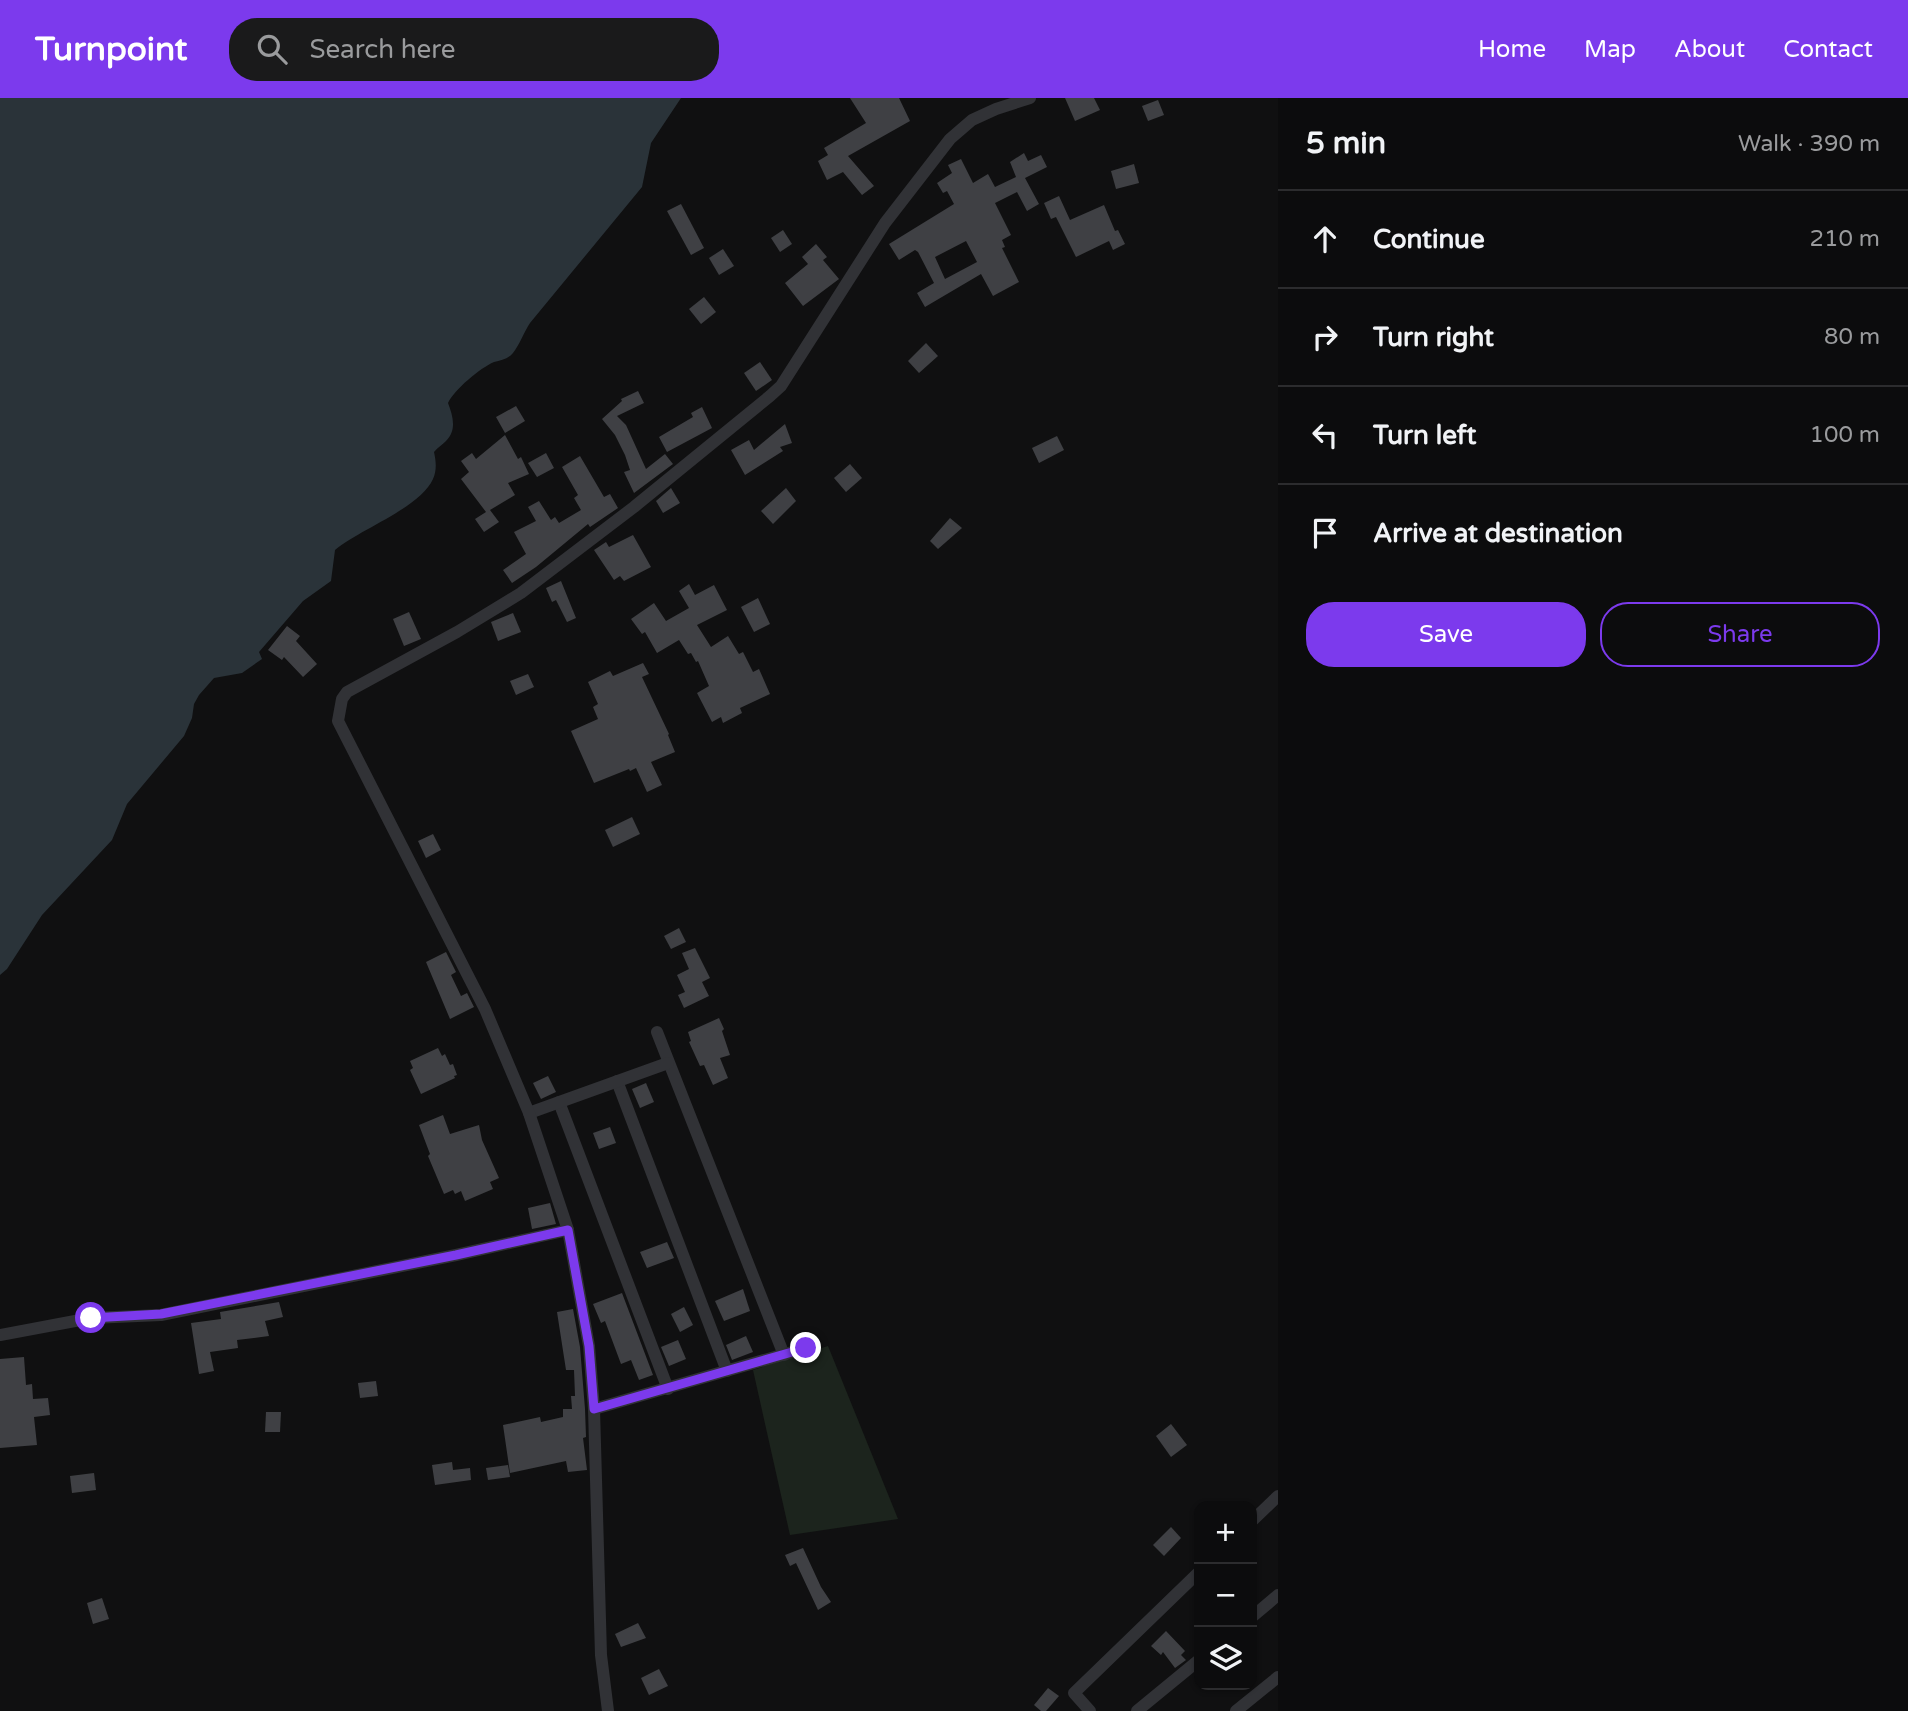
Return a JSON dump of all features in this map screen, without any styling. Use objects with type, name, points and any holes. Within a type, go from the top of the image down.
[{"type":"street","points":[[608,1711],[601,1656],[594,1409],[589,1346],[568,1230],[528,1113],[485,1009],[338,721],[342,699],[347,692],[374,676],[457,632],[521,593],[741,422],[781,386],[885,223],[950,139],[972,120],[1030,98]]},
{"type":"street","points":[[657,1032],[784,1355]]},
{"type":"street","points":[[528,1113],[668,1062]]},
{"type":"street","points":[[617,1081],[727,1371]]},
{"type":"street","points":[[559,1102],[668,1389]]},
{"type":"street","points":[[0,1335],[91,1318],[161,1314],[568,1230]]},
{"type":"street","points":[[594,1409],[806,1348]]},
{"type":"street","points":[[1257,1516],[1278,1496]]},
{"type":"street","points":[[1090,1711],[1074,1693],[1194,1577]]},
{"type":"street","points":[[1257,1613],[1278,1595]]},
{"type":"street","points":[[1137,1711],[1194,1664]]},
{"type":"street","points":[[1236,1711],[1278,1677]]},
{"type":"shaded area","points":[[0,98],[681,98],[651,143],[642,187],[530,323],[513,353],[482,369],[451,398],[448,403],[452,432],[434,452],[435,472],[426,490],[403,509],[335,550],[331,581],[303,601],[259,652],[262,659],[242,673],[214,678],[199,695],[184,736],[127,804],[112,840],[42,915],[7,969],[0,975]]},
{"type":"shaded area","points":[[828,1346],[898,1519],[790,1535],[753,1370]]},
{"type":"building","points":[[850,98],[899,98],[910,121],[848,156],[874,186],[862,195],[843,172],[827,180],[818,161],[828,155],[824,148],[866,123]]},
{"type":"building","points":[[1065,98],[1094,98],[1100,110],[1075,121]]},
{"type":"building","points":[[1158,100],[1164,115],[1148,121],[1142,106]]},
{"type":"building","points":[[1024,153],[1028,161],[1041,155],[1047,167],[1025,178],[1039,204],[1027,211],[1017,192],[995,203],[1011,235],[1002,240],[1005,247],[1002,248],[1019,282],[993,296],[981,274],[925,307],[917,293],[934,283],[918,252],[915,250],[899,260],[889,244],[954,204],[947,191],[943,193],[937,183],[952,173],[948,165],[961,159],[973,183],[988,174],[995,187],[1016,177],[1010,162]],"holes":[[[966,241],[977,262],[945,279],[935,257]]]},
{"type":"building","points":[[1134,164],[1139,183],[1116,189],[1111,171]]},
{"type":"building","points":[[1059,196],[1070,220],[1104,205],[1115,231],[1118,230],[1125,244],[1113,250],[1109,241],[1076,257],[1056,217],[1051,219],[1044,203]]},
{"type":"building","points":[[681,204],[704,248],[691,255],[667,211]]},
{"type":"building","points":[[783,230],[792,244],[780,252],[771,238]]},
{"type":"building","points":[[816,244],[827,257],[823,260],[839,279],[803,306],[785,283],[808,264],[802,257]]},
{"type":"building","points":[[723,249],[734,266],[719,275],[709,258]]},
{"type":"building","points":[[704,297],[716,312],[701,324],[689,309]]},
{"type":"building","points":[[926,343],[938,356],[919,373],[908,361]]},
{"type":"building","points":[[760,362],[772,380],[756,391],[744,373]]},
{"type":"building","points":[[638,391],[644,403],[617,416],[626,425],[646,469],[665,454],[673,464],[634,493],[624,472],[630,470],[625,455],[615,435],[602,419],[622,401],[621,399]]},
{"type":"building","points":[[516,406],[525,421],[505,433],[496,417]]},
{"type":"building","points":[[702,407],[712,428],[667,452],[659,437],[693,417],[691,413]]},
{"type":"building","points":[[785,424],[792,443],[780,447],[783,451],[745,475],[731,450],[749,440],[754,450]]},
{"type":"building","points":[[505,435],[529,474],[508,483],[515,495],[490,510],[499,522],[484,532],[475,519],[486,512],[461,479],[469,472],[461,461],[472,453],[476,459]]},
{"type":"building","points":[[1057,436],[1064,450],[1039,463],[1032,448]]},
{"type":"building","points":[[546,453],[554,468],[537,477],[528,463]]},
{"type":"building","points":[[580,456],[604,497],[610,494],[618,508],[590,527],[588,524],[512,583],[503,570],[526,554],[514,532],[536,521],[528,507],[539,501],[551,520],[555,517],[559,523],[581,510],[574,498],[578,495],[562,467]]},
{"type":"building","points":[[850,464],[862,478],[846,492],[834,478]]},
{"type":"building","points":[[671,488],[680,503],[663,513],[656,501]]},
{"type":"building","points":[[786,488],[796,501],[773,524],[761,511]]},
{"type":"building","points":[[950,518],[962,528],[938,549],[930,541]]},
{"type":"building","points":[[633,535],[651,567],[624,581],[620,576],[614,580],[594,550],[606,542],[609,547]]},
{"type":"building","points":[[561,581],[576,618],[567,622],[556,600],[552,602],[546,588]]},
{"type":"building","points":[[689,584],[695,595],[714,585],[727,610],[697,625],[711,647],[728,636],[739,654],[743,652],[753,672],[759,669],[770,694],[740,708],[742,713],[723,723],[721,717],[712,722],[697,693],[709,686],[698,661],[696,662],[691,653],[688,654],[679,640],[657,653],[645,632],[642,634],[631,619],[654,603],[666,621],[689,608],[679,591]]},
{"type":"building","points":[[758,598],[770,624],[754,632],[741,607]]},
{"type":"building","points":[[409,612],[421,639],[404,646],[393,619]]},
{"type":"building","points":[[513,613],[521,632],[498,641],[491,622]]},
{"type":"building","points":[[287,626],[300,636],[296,641],[317,664],[303,677],[284,657],[282,660],[268,650]]},
{"type":"building","points":[[643,663],[649,674],[642,677],[675,752],[651,762],[662,785],[647,792],[636,768],[594,783],[571,731],[598,719],[593,707],[598,704],[588,682],[610,671],[613,676]]},
{"type":"building","points":[[528,674],[534,687],[516,695],[510,681]]},
{"type":"building","points":[[632,817],[640,834],[613,847],[605,830]]},
{"type":"building","points":[[433,834],[441,850],[426,858],[418,841]]},
{"type":"building","points":[[679,928],[686,942],[671,949],[664,936]]},
{"type":"building","points":[[695,948],[710,978],[702,982],[709,996],[684,1008],[678,995],[685,992],[677,975],[689,969],[682,953]]},
{"type":"building","points":[[446,952],[456,972],[451,975],[461,996],[467,993],[474,1007],[450,1019],[426,962]]},
{"type":"building","points":[[719,1018],[730,1055],[720,1058],[728,1078],[713,1085],[704,1065],[700,1066],[689,1042],[688,1032]]},
{"type":"building","points":[[438,1048],[442,1056],[445,1054],[450,1065],[453,1064],[457,1075],[421,1094],[410,1070],[413,1068],[410,1061]]},
{"type":"building","points":[[548,1076],[556,1092],[541,1099],[533,1083]]},
{"type":"building","points":[[646,1083],[654,1102],[640,1108],[632,1089]]},
{"type":"building","points":[[443,1115],[450,1134],[479,1125],[482,1140],[499,1178],[490,1182],[493,1189],[465,1201],[461,1191],[455,1194],[453,1190],[444,1194],[419,1125]]},
{"type":"building","points":[[610,1127],[616,1143],[599,1149],[593,1133]]},
{"type":"building","points":[[550,1203],[556,1224],[532,1229],[528,1208]]},
{"type":"building","points":[[667,1242],[674,1258],[647,1268],[640,1252]]},
{"type":"building","points":[[743,1289],[750,1311],[724,1321],[715,1301]]},
{"type":"building","points":[[622,1293],[653,1375],[639,1380],[631,1360],[621,1364],[605,1321],[601,1323],[593,1304]]},
{"type":"building","points":[[279,1302],[283,1317],[265,1321],[269,1336],[237,1340],[238,1348],[210,1352],[214,1371],[199,1374],[191,1323],[221,1319],[220,1312]]},
{"type":"building","points":[[684,1307],[693,1325],[680,1332],[671,1314]]},
{"type":"building","points":[[573,1309],[580,1347],[586,1437],[583,1438],[587,1470],[568,1472],[566,1461],[510,1473],[503,1425],[540,1417],[541,1422],[563,1417],[563,1409],[572,1409],[571,1396],[575,1396],[574,1370],[566,1370],[557,1312]]},
{"type":"building","points":[[746,1336],[753,1352],[732,1360],[726,1345]]},
{"type":"building","points":[[678,1340],[686,1359],[669,1366],[661,1347]]},
{"type":"building","points":[[24,1357],[26,1385],[32,1384],[33,1399],[48,1398],[50,1415],[34,1417],[37,1445],[0,1448],[0,1359]]},
{"type":"building","points":[[376,1381],[378,1396],[360,1398],[358,1383]]},
{"type":"building","points":[[266,1412],[281,1412],[280,1432],[265,1432]]},
{"type":"building","points":[[1171,1424],[1187,1445],[1171,1457],[1156,1436]]},
{"type":"building","points":[[452,1462],[453,1470],[470,1468],[471,1480],[435,1485],[432,1465]]},
{"type":"building","points":[[508,1465],[510,1477],[488,1480],[486,1468]]},
{"type":"building","points":[[94,1473],[96,1490],[72,1493],[70,1476]]},
{"type":"building","points":[[1171,1527],[1181,1538],[1164,1556],[1153,1545]]},
{"type":"building","points":[[803,1548],[831,1602],[818,1610],[796,1563],[790,1566],[785,1555]]},
{"type":"building","points":[[102,1598],[109,1619],[93,1624],[87,1603]]},
{"type":"building","points":[[638,1623],[646,1638],[621,1647],[615,1634]]},
{"type":"building","points":[[1166,1631],[1185,1651],[1181,1655],[1186,1660],[1175,1668],[1163,1652],[1161,1655],[1151,1646]]},
{"type":"building","points":[[659,1669],[668,1686],[649,1695],[641,1678]]},
{"type":"building","points":[[1048,1688],[1059,1696],[1046,1711],[1041,1711],[1034,1705]]},
{"type":"route","points":[[91,1318],[161,1314],[568,1230],[589,1346],[594,1409],[806,1348]]}]
